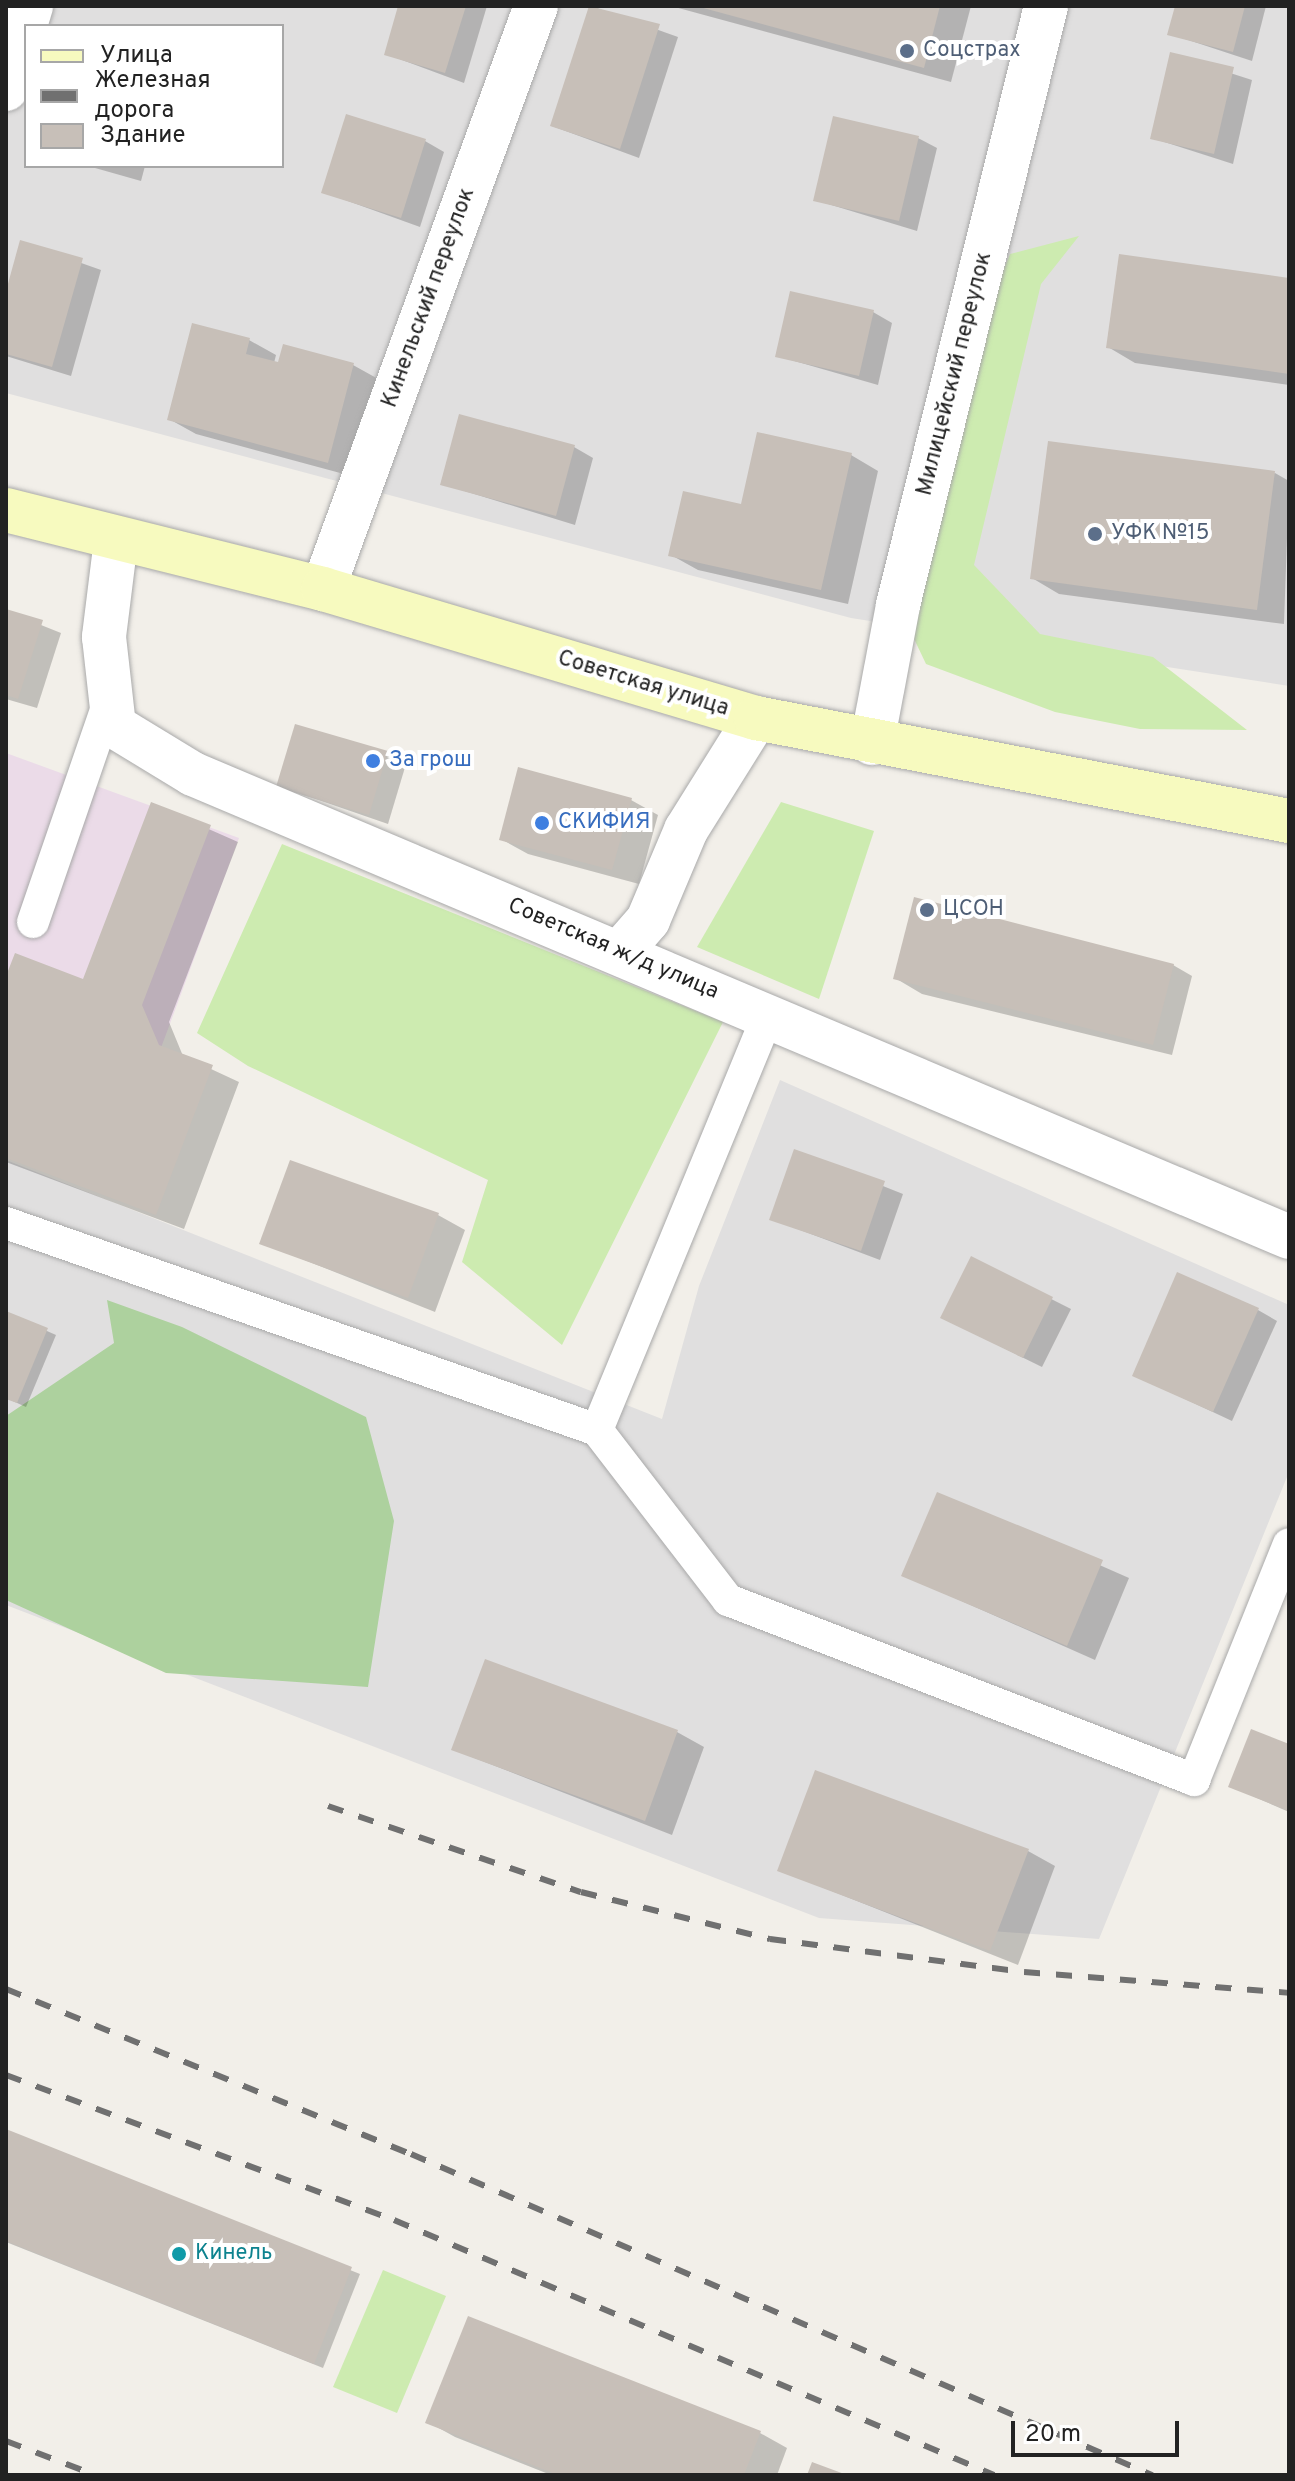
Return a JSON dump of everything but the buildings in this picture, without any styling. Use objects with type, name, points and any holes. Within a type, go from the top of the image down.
[{"type":"main road","name":"Советская улица","points":[[6,510],[116,540],[323,589],[756,718],[872,743],[1289,821]]},
{"type":"street","name":"Кинельский переулок","points":[[323,589],[536,6]]},
{"type":"street","name":"Милицейский переулок","points":[[872,743],[898,605],[1046,6]]},
{"type":"street","points":[[6,89],[24,29]]},
{"type":"street","name":"Советская ж/д улица","points":[[116,540],[104,637],[114,726],[193,774],[622,950],[767,1017],[1289,1237]]},
{"type":"street","points":[[622,950],[648,920],[686,830],[756,718]]},
{"type":"lane","points":[[33,922],[111,696]]},
{"type":"lane","points":[[597,1430],[767,1017]]},
{"type":"lane","points":[[6,1223],[597,1430],[728,1600],[1194,1780],[1289,1544]]},
{"type":"shaded area","points":[[6,6],[1289,6],[1289,686],[851,618],[6,393]]},
{"type":"shaded area","points":[[6,753],[239,838],[107,1193],[6,1155]]},
{"type":"shaded area","points":[[780,1080],[1289,1305],[1289,1472],[1099,1939],[819,1918],[6,1605],[6,1160],[662,1419],[699,1286]]},
{"type":"green space","points":[[1079,236],[1041,284],[974,565],[1040,634],[1153,657],[1247,730],[1140,729],[1055,712],[926,664],[898,605],[947,404],[1010,254]]},
{"type":"green space","points":[[781,802],[874,831],[819,999],[697,947]]},
{"type":"green space","points":[[282,844],[723,1022],[562,1345],[462,1262],[488,1180],[248,1066],[197,1033]]},
{"type":"green space","points":[[107,1300],[182,1327],[366,1417],[394,1521],[368,1687],[166,1673],[6,1600],[6,1416],[114,1343]]},
{"type":"green space","points":[[383,2270],[446,2296],[397,2413],[333,2387]]},
{"type":"railway","points":[[328,1806],[581,1892],[770,1939],[1024,1972],[1289,1993]]},
{"type":"railway","points":[[6,1989],[411,2154],[1152,2475]]},
{"type":"railway","points":[[6,2075],[394,2220],[994,2475]]},
{"type":"railway","points":[[6,2441],[95,2475]]},
{"type":"place","name":"Соцстрах","points":[[907,51]]},
{"type":"place","name":"УФК №15","points":[[1095,534]]},
{"type":"place","name":"За грош","points":[[373,761]]},
{"type":"place","name":"СКИФИЯ","points":[[542,823]]},
{"type":"place","name":"ЦСОН","points":[[927,910]]},
{"type":"place","name":"Кинель","points":[[179,2254]]}]
